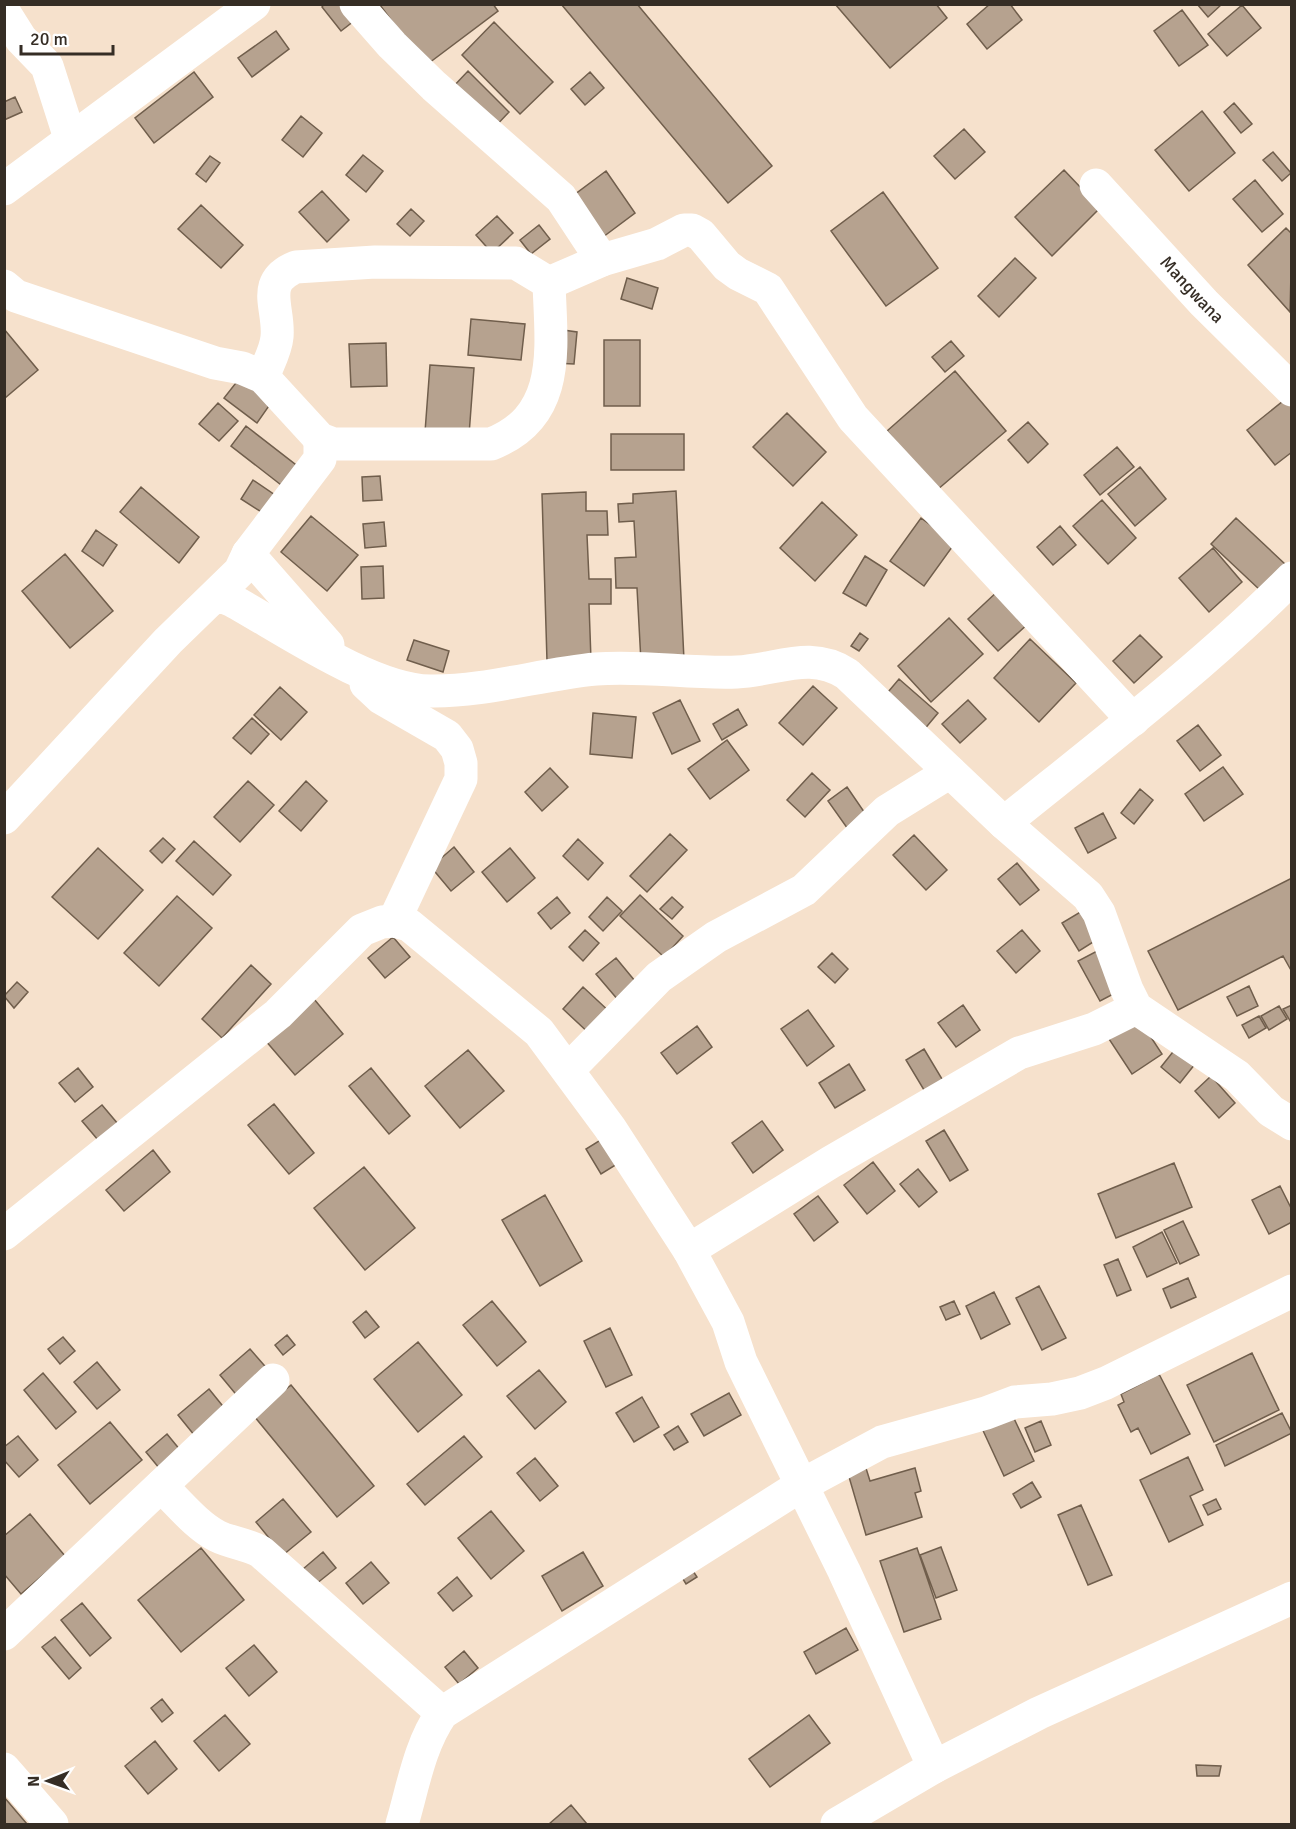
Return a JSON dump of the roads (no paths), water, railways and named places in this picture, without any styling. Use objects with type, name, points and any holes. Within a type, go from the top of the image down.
[{"type":"street","points":[[5,192],[70,138],[254,4]]},
{"type":"street","points":[[356,4],[392,45],[434,86],[561,198],[602,260]]},
{"type":"street","points":[[4,12],[21,39],[47,66],[70,138]]},
{"type":"street","name":"Mangwana","points":[[1096,185],[1217,317],[1292,390]]},
{"type":"street","points":[[549,283],[602,260],[657,244],[684,230],[692,230],[738,274],[768,289],[853,418],[1132,720]]},
{"type":"street","points":[[263,377],[277,336],[274,287],[285,272],[296,267],[375,262],[516,263],[549,283]]},
{"type":"street","points":[[4,286],[16,296],[214,363],[242,368],[263,377],[320,439],[343,445],[491,444],[510,437],[523,427],[542,399],[552,362],[549,283]]},
{"type":"street","points":[[4,818],[168,641],[240,571],[248,554],[320,459],[320,439]]},
{"type":"street","points":[[248,554],[344,663],[381,698],[447,736],[457,749],[461,763],[461,780],[394,921]]},
{"type":"street","points":[[1004,823],[1132,720],[1267,603],[1292,578]]},
{"type":"street","points":[[214,598],[223,597],[233,601],[370,677],[429,691],[466,688],[597,669],[737,672],[815,661],[832,665],[847,674],[1004,823],[1088,896],[1099,913],[1127,990],[1136,1008],[1237,1076],[1271,1111],[1292,1125]]},
{"type":"street","points":[[568,1070],[659,977],[716,936],[804,890],[887,811],[950,772]]},
{"type":"street","points":[[4,1234],[278,1014],[362,930],[382,922],[394,921],[409,925],[539,1032],[610,1128],[689,1250],[728,1322],[741,1362],[800,1486],[849,1581],[934,1767]]},
{"type":"street","points":[[689,1250],[850,1150],[1019,1053],[1094,1029],[1136,1008]]},
{"type":"street","points":[[402,1824],[429,1731],[441,1713],[800,1486],[882,1442],[986,1413],[1015,1402],[1052,1399],[1106,1383],[1292,1291]]},
{"type":"street","points":[[4,1634],[273,1380]]},
{"type":"street","points":[[161,1486],[207,1529],[220,1537],[245,1544],[261,1552],[441,1713]]},
{"type":"street","points":[[837,1824],[934,1767],[1039,1713],[1292,1598]]},
{"type":"street","points":[[4,1769],[52,1824]]}]
